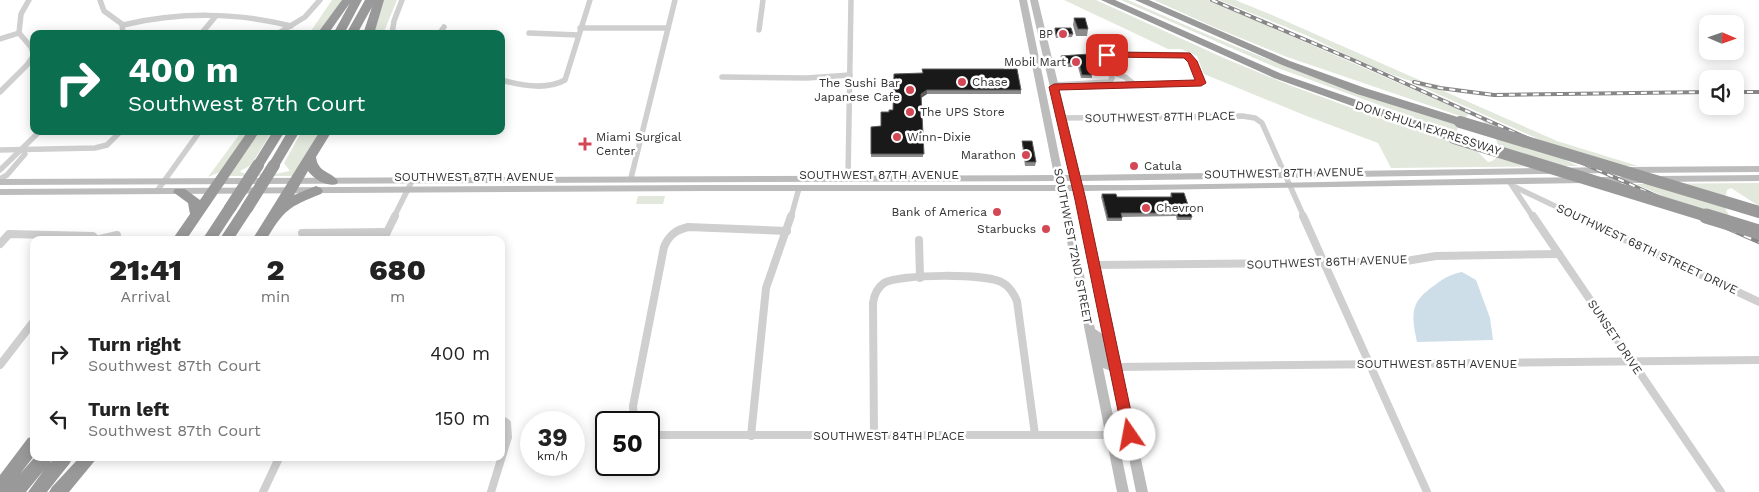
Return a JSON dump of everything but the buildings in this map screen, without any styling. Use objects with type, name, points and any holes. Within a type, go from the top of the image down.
[{"type":"highway","points":[[325,30],[348,0]]},
{"type":"highway","points":[[340,30],[358,0]]},
{"type":"highway","points":[[353,30],[370,0]]},
{"type":"highway","points":[[369,30],[379,0]]},
{"type":"highway","name":"DON SHULA EXPRESSWAY","points":[[1106,0],[1270,72],[1356,105],[1454,138],[1759,232]]},
{"type":"highway","name":"DON SHULA EXPRESSWAY","points":[[1140,0],[1286,63],[1361,90],[1460,122],[1759,212]]},
{"type":"highway","points":[[182,236],[251,135]]},
{"type":"highway","points":[[212,236],[277,135]]},
{"type":"highway","points":[[229,236],[292,135]]},
{"type":"highway","points":[[261,236],[324,135]]},
{"type":"highway","points":[[310,157],[314,171],[332,181]]},
{"type":"highway","points":[[277,211],[295,199],[316,191]]},
{"type":"highway","points":[[180,192],[194,201],[196,216]]},
{"type":"highway","points":[[0,488],[30,448]]},
{"type":"highway","points":[[16,492],[42,461]]},
{"type":"highway","points":[[37,492],[62,461]]},
{"type":"highway","points":[[58,492],[85,461]]},
{"type":"main road","name":"SOUTHWEST 72ND STREET","points":[[1022,0],[1045,102],[1124,492]]},
{"type":"main road","name":"SOUTHWEST 72ND STREET","points":[[1034,0],[1077,183],[1142,492]]},
{"type":"main road","points":[[1034,57],[1047,57]]},
{"type":"main road","points":[[1045,102],[1058,102]]},
{"type":"main road","points":[[1720,169],[1728,179]]},
{"type":"main road","name":"SOUTHWEST 87TH AVENUE","points":[[1288,181],[1389,173],[1759,169]]},
{"type":"main road","points":[[1503,172],[1514,183]]},
{"type":"main road","points":[[1389,173],[1408,182]]},
{"type":"main road","points":[[706,188],[723,178]]},
{"type":"main road","name":"SOUTHWEST 87TH AVENUE","points":[[0,192],[180,192],[217,187],[292,186],[332,181],[521,190],[723,178],[848,178],[937,182],[1060,183],[1288,181],[1514,183],[1532,181],[1759,178]]},
{"type":"main road","points":[[795,178],[799,188]]},
{"type":"main road","name":"SOUTHWEST 87TH AVENUE","points":[[0,180],[164,181],[217,187]]},
{"type":"main road","points":[[521,190],[525,180]]},
{"type":"main road","name":"SOUTHWEST 87TH AVENUE","points":[[292,186],[316,191],[525,180],[630,183],[706,188],[799,188],[937,182]]},
{"type":"main road","points":[[1090,331],[1099,336],[1107,366],[1115,367]]},
{"type":"street","points":[[18,33],[21,14],[29,0]]},
{"type":"street","points":[[100,0],[100,6],[104,12],[123,25],[155,18],[215,17],[263,18],[291,26]]},
{"type":"street","points":[[284,30],[308,14],[320,0]]},
{"type":"street","points":[[392,30],[402,0]]},
{"type":"street","points":[[505,81],[518,85],[552,85],[564,81],[590,0]]},
{"type":"street","points":[[630,183],[675,0]]},
{"type":"street","points":[[759,30],[763,0]]},
{"type":"street","points":[[848,178],[851,0]]},
{"type":"street","points":[[204,30],[215,17]]},
{"type":"street","points":[[122,30],[123,25]]},
{"type":"street","points":[[580,28],[668,28]]},
{"type":"street","points":[[0,39],[18,33]]},
{"type":"street","points":[[18,33],[30,47]]},
{"type":"street","points":[[529,34],[578,35]]},
{"type":"street","points":[[1109,55],[1184,55],[1193,61],[1201,83],[1054,86],[1102,84],[1112,80],[1106,57],[1109,55]]},
{"type":"street","points":[[0,92],[30,61]]},
{"type":"street","points":[[1111,72],[1125,77],[1134,84]]},
{"type":"street","points":[[722,77],[807,78],[850,76]]},
{"type":"street","name":"SOUTHWEST 87TH PLACE","points":[[1062,118],[1242,116],[1258,119],[1266,128],[1288,181]]},
{"type":"street","points":[[0,170],[15,154],[23,150],[36,135]]},
{"type":"street","points":[[0,150],[82,149],[103,146],[117,135]]},
{"type":"street","points":[[157,191],[197,135]]},
{"type":"street","points":[[0,180],[7,175],[25,154],[23,150]]},
{"type":"street","points":[[1288,181],[1427,492]]},
{"type":"street","points":[[1526,204],[1527,198],[1534,196],[1532,181]]},
{"type":"street","name":"SOUTHWEST 68TH STREET DRIVE","points":[[1514,183],[1534,196],[1759,302]]},
{"type":"street","name":"SUNSET DRIVE","points":[[1514,183],[1559,254],[1721,492]]},
{"type":"street","points":[[385,236],[410,185]]},
{"type":"street","points":[[751,436],[765,292],[787,231],[799,188]]},
{"type":"street","points":[[632,411],[664,247],[669,236],[680,229],[688,227],[741,227],[787,231]]},
{"type":"street","points":[[302,233],[387,232]]},
{"type":"street","points":[[0,244],[9,234],[74,234],[93,236]]},
{"type":"street","points":[[113,236],[117,235]]},
{"type":"street","points":[[919,240],[920,278]]},
{"type":"street","name":"SOUTHWEST 86TH AVENUE","points":[[1095,265],[1400,261],[1436,256],[1559,254]]},
{"type":"street","points":[[874,436],[873,303],[879,287],[894,279],[987,278],[1005,284],[1014,293],[1018,305],[1035,436]]},
{"type":"street","points":[[0,365],[30,326]]},
{"type":"street","name":"SOUTHWEST 85TH AVENUE","points":[[1115,367],[1759,360]]},
{"type":"street","points":[[505,425],[508,438],[505,448]]},
{"type":"street","name":"SOUTHWEST 84TH PLACE","points":[[660,435],[1130,435]]},
{"type":"street","points":[[263,492],[278,461]]},
{"type":"street","points":[[492,492],[501,461]]},
{"type":"shaded area","points":[[332,0],[344,0],[322,30],[312,30]]},
{"type":"shaded area","points":[[382,0],[397,0],[385,30],[372,30]]},
{"type":"shaded area","points":[[1064,0],[1096,0],[1289,85],[1393,123],[1473,147],[1488,162],[1496,157],[1498,146],[1493,134],[1482,120],[1578,166],[1391,168],[1378,143],[1204,74],[1197,56],[1181,49],[1168,49]]},
{"type":"shaded area","points":[[1121,0],[1128,0],[1250,52],[1332,84],[1459,124],[1456,133],[1275,67]]},
{"type":"shaded area","points":[[1154,0],[1209,0],[1469,114],[1465,118],[1287,57]]},
{"type":"shaded area","points":[[1219,0],[1235,0],[1426,83],[1440,85],[1413,82],[1394,75],[1308,36]]},
{"type":"shaded area","points":[[1413,83],[1437,88],[1557,141],[1638,166],[1599,166]]},
{"type":"shaded area","points":[[239,135],[246,135],[220,172],[208,177]]},
{"type":"shaded area","points":[[257,135],[270,135],[251,165],[240,171],[242,173],[275,174],[290,171],[284,163],[300,135],[320,135],[294,176],[229,176]]},
{"type":"shaded area","points":[[1759,183],[1759,206],[1731,188],[1727,190],[1725,206],[1730,216],[1734,219],[1665,197],[1636,184]]},
{"type":"shaded area","points":[[638,196],[665,196],[663,204],[636,204]]},
{"type":"shaded area","points":[[1462,272],[1476,280],[1490,318],[1493,340],[1417,342],[1413,316],[1417,303],[1427,291],[1441,280]]},
{"type":"railway","points":[[1212,0],[1353,60],[1703,217]]},
{"type":"railway","points":[[1414,82],[1440,88],[1494,95],[1699,92]]},
{"type":"railway","points":[[1744,92],[1759,92]]},
{"type":"railway","points":[[1700,216],[1759,242]]},
{"type":"place","name":"BP","points":[[1063,34]]},
{"type":"place","name":"Mobil Mart","points":[[1076,62]]},
{"type":"place","name":"Chase","points":[[962,82]]},
{"type":"place","name":"The Sushi Bar Japanese Cafe","points":[[910,90]]},
{"type":"place","name":"The UPS Store","points":[[910,112]]},
{"type":"place","name":"Winn-Dixie","points":[[897,137]]},
{"type":"place","name":"Miami Surgical Center","points":[[585,144]]},
{"type":"place","name":"Marathon","points":[[1026,155]]},
{"type":"place","name":"Catula","points":[[1134,166]]},
{"type":"place","name":"Chevron","points":[[1146,208]]},
{"type":"place","name":"Bank of America","points":[[997,212]]},
{"type":"place","name":"Starbucks","points":[[1046,229]]},
{"type":"route","points":[[1107,55],[1187,55],[1193,61],[1201,83],[1054,87],[1081,200],[1104,318],[1130,435]]}]
